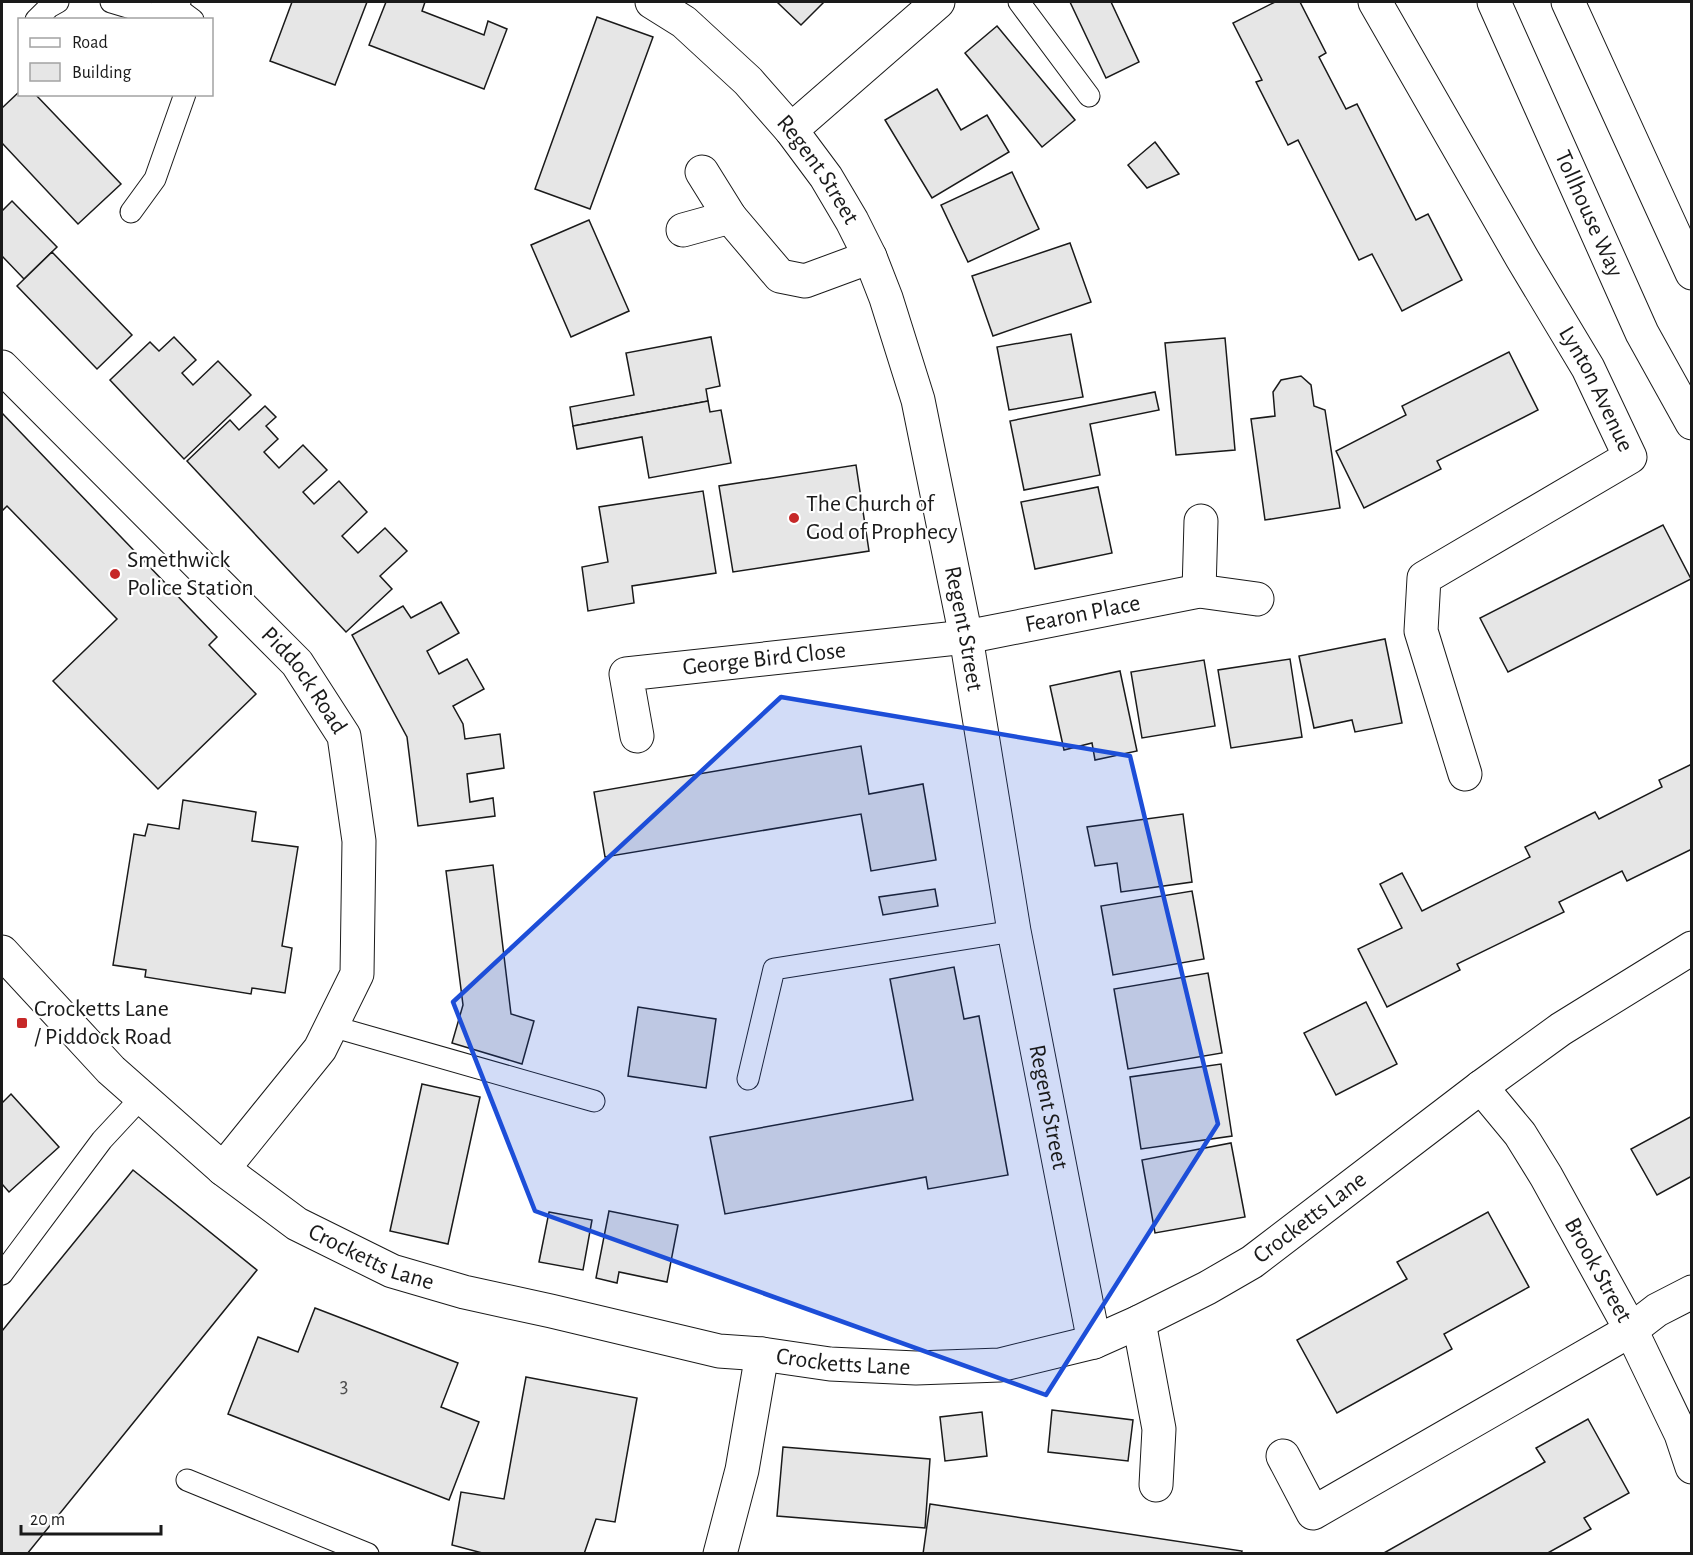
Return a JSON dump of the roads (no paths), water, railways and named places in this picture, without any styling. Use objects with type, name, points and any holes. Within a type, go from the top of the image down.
[{"type":"street","name":"Regent Street","points":[[652,2],[684,22],[748,81],[791,130],[826,177],[870,257],[886,298],[918,400],[966,636],[1014,932],[1094,1342]]},
{"type":"street","points":[[791,130],[938,2]]},
{"type":"street","name":"Lynton Avenue","points":[[1375,2],[1588,368],[1630,457],[1424,578],[1421,631],[1465,774]]},
{"type":"street","name":"Tollhouse Way","points":[[1494,2],[1642,333],[1692,423]]},
{"type":"street","points":[[1568,2],[1692,273]]},
{"type":"street","points":[[702,172],[730,218],[780,276],[805,281],[870,257]]},
{"type":"street","points":[[683,230],[730,218]]},
{"type":"street","name":"Piddock Road","points":[[2,367],[297,663],[344,736],[358,841],[357,974],[320,1049],[223,1168]]},
{"type":"street","points":[[1199,591],[1201,520]]},
{"type":"street","name":"Fearon Place","points":[[966,636],[1199,591],[1257,599]]},
{"type":"street","name":"George Bird Close","points":[[637,736],[626,674],[966,636]]},
{"type":"street","name":"Crocketts Lane","points":[[2,952],[111,1070],[223,1168],[297,1224],[392,1271],[464,1292],[719,1351],[762,1354],[830,1364],[916,1368],[1000,1365],[1094,1342],[1208,1288],[1252,1262],[1480,1087],[1561,1029],[1692,948]]},
{"type":"street","name":"Brook Street","points":[[1480,1087],[1520,1134],[1546,1176],[1631,1330],[1681,1434],[1692,1467]]},
{"type":"street","points":[[1283,1456],[1313,1513],[1631,1330],[1657,1310],[1692,1292]]},
{"type":"street","points":[[1139,1322],[1158,1429],[1156,1485]]},
{"type":"street","points":[[720,1554],[742,1470],[762,1354]]},
{"type":"lane","points":[[38,18],[58,2]]},
{"type":"lane","points":[[111,2],[151,14],[183,10]]},
{"type":"lane","points":[[1019,2],[1089,96]]},
{"type":"lane","points":[[131,212],[155,179],[184,96]]},
{"type":"lane","points":[[748,1079],[774,969],[1014,932]]},
{"type":"lane","points":[[332,1026],[594,1101]]},
{"type":"lane","points":[[2,1274],[102,1140],[141,1098]]},
{"type":"lane","points":[[187,1480],[368,1554]]},
{"type":"place","name":"The Church of God of Prophecy","points":[[794,518]]},
{"type":"place","name":"Smethwick Police Station","points":[[115,574]]},
{"type":"place","name":"Crocketts Lane / Piddock Road","points":[[22,1023]]}]
